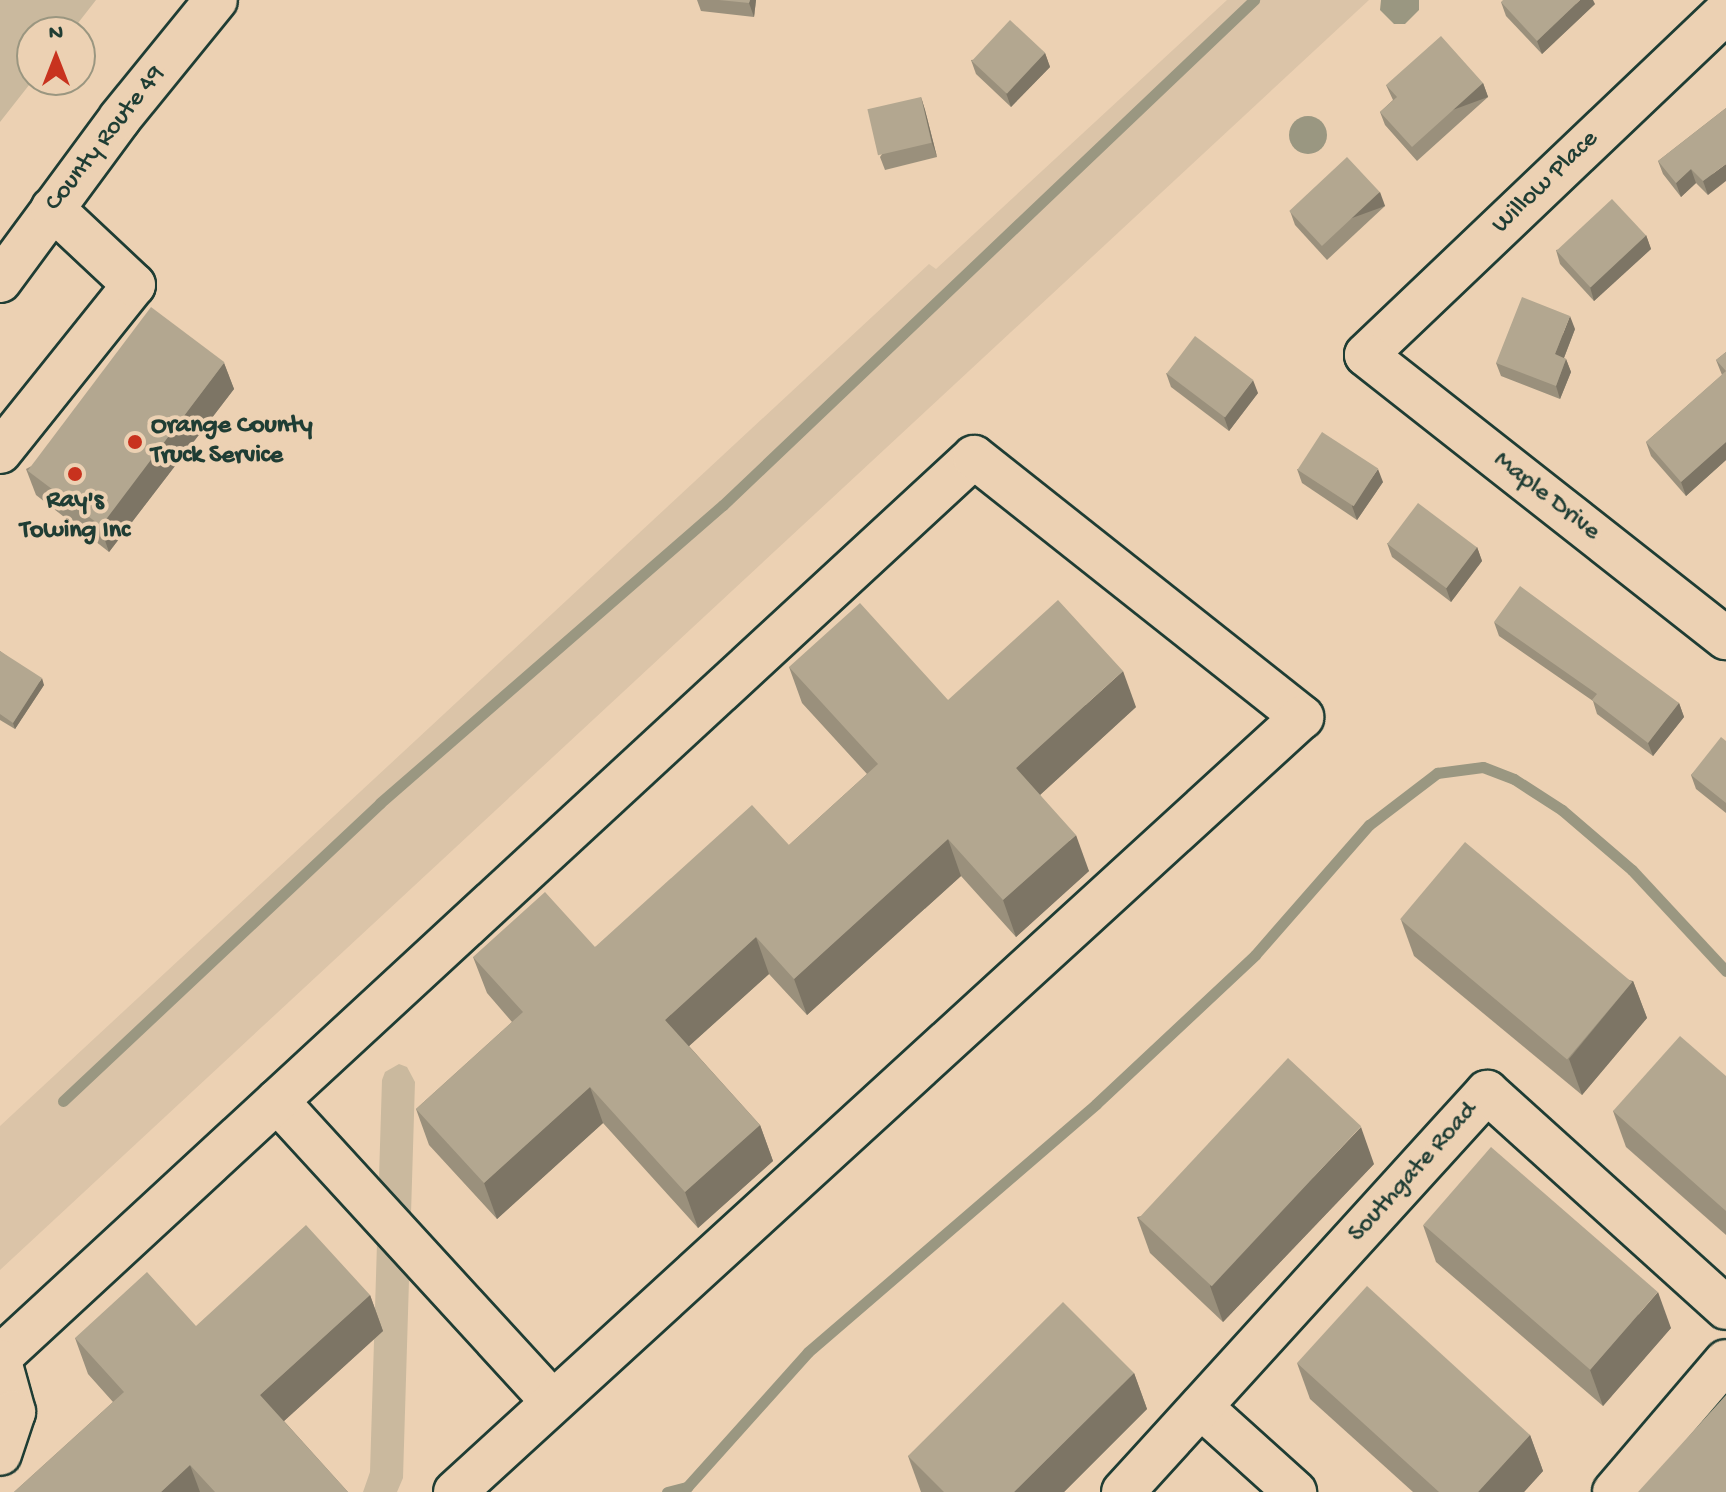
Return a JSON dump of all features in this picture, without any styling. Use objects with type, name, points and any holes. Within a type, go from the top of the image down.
[{"type":"street","name":"County Route 49","points":[[0,281],[52,208],[216,0]]},
{"type":"street","name":"Willow Place","points":[[1366,355],[1726,12]]},
{"type":"street","points":[[0,452],[134,285],[52,208]]},
{"type":"street","name":"Maple Drive","points":[[1366,355],[1717,617]]},
{"type":"street","points":[[0,1454],[14,1412],[0,1359],[974,457],[1302,717],[455,1492]]},
{"type":"street","name":"Southgate Road","points":[[1123,1492],[1487,1092],[1726,1308]]},
{"type":"street","points":[[277,1101],[553,1402]]},
{"type":"street","points":[[1614,1492],[1726,1361]]},
{"type":"street","points":[[1201,1407],[1295,1492]]},
{"type":"shaded area","points":[[0,0],[96,0],[84,16],[16,16],[16,96],[20,96],[0,122]]},
{"type":"shaded area","points":[[1227,0],[1369,0],[0,1270],[0,1126],[929,264],[936,269]]},
{"type":"shaded area","points":[[1381,0],[1419,0],[1419,10],[1405,24],[1394,24],[1380,10]]},
{"type":"shaded area","points":[[1308,116],[1322,121],[1327,135],[1322,149],[1308,154],[1294,149],[1289,135],[1294,121]]},
{"type":"shaded area","points":[[399,1064],[407,1067],[415,1082],[403,1478],[397,1492],[363,1492],[370,1472],[382,1080],[385,1072]]},
{"type":"building","points":[[719,0],[750,0],[749,3]]},
{"type":"building","points":[[1580,0],[1537,41],[1501,2]]},
{"type":"building","points":[[1010,20],[1045,53],[1007,94],[972,61]]},
{"type":"building","points":[[1441,36],[1483,83],[1412,147],[1380,112],[1397,97],[1386,85]]},
{"type":"building","points":[[921,97],[932,143],[878,155],[867,109]]},
{"type":"building","points":[[1726,108],[1726,164],[1703,181],[1691,169],[1676,183],[1658,161]]},
{"type":"building","points":[[1347,157],[1380,192],[1322,246],[1289,211]]},
{"type":"building","points":[[1612,199],[1646,236],[1591,287],[1556,251]]},
{"type":"building","points":[[1522,297],[1570,316],[1555,354],[1566,359],[1556,386],[1496,363]]},
{"type":"building","name":"Orange County Truck Service","points":[[151,307],[224,362],[101,526],[28,471]]},
{"type":"building","points":[[1195,336],[1253,380],[1225,417],[1167,374]]},
{"type":"building","points":[[1726,352],[1726,371],[1716,360]]},
{"type":"building","points":[[1726,371],[1726,442],[1681,482],[1646,442]]},
{"type":"building","points":[[1322,432],[1378,468],[1354,506],[1297,470]]},
{"type":"building","points":[[1418,503],[1477,548],[1446,588],[1387,544]]},
{"type":"building","points":[[1520,586],[1679,703],[1648,743],[1592,700],[1597,694],[1494,622]]},
{"type":"building","points":[[1058,600],[1123,671],[1016,768],[1076,835],[1003,900],[948,839],[794,979],[756,937],[665,1020],[760,1125],[685,1192],[590,1087],[484,1183],[416,1109],[523,1012],[473,957],[545,892],[595,947],[752,805],[789,845],[878,764],[789,667],[860,603],[948,700]]},
{"type":"building","points":[[0,651],[42,678],[13,723],[0,714]]},
{"type":"building","points":[[1721,737],[1726,741],[1726,803],[1691,775]]},
{"type":"building","points":[[1465,842],[1632,982],[1567,1059],[1400,919]]},
{"type":"building","points":[[1680,1036],[1726,1076],[1726,1211],[1613,1111]]},
{"type":"building","points":[[1288,1058],[1361,1126],[1212,1286],[1139,1218]]},
{"type":"building","points":[[1491,1147],[1658,1292],[1590,1370],[1423,1225]]},
{"type":"building","points":[[306,1225],[370,1295],[260,1395],[348,1492],[215,1492],[190,1465],[161,1492],[14,1492],[124,1392],[75,1338],[147,1272],[196,1326]]},
{"type":"building","points":[[1367,1286],[1530,1435],[1478,1492],[1439,1492],[1297,1363]]},
{"type":"building","points":[[1063,1302],[1134,1373],[1014,1492],[944,1492],[908,1456]]},
{"type":"building","points":[[1726,1395],[1726,1492],[1638,1492]]},
{"type":"waterway","points":[[63,1101],[380,803],[723,505],[1254,0]]},
{"type":"waterway","points":[[667,1492],[687,1487],[808,1352],[1096,1104],[1255,955],[1369,825],[1437,773],[1483,767],[1514,779],[1562,810],[1632,870],[1726,971]]},
{"type":"place","name":"Orange County Truck Service","points":[[135,442]]},
{"type":"place","name":"Ray's Towing Inc","points":[[75,474]]}]
